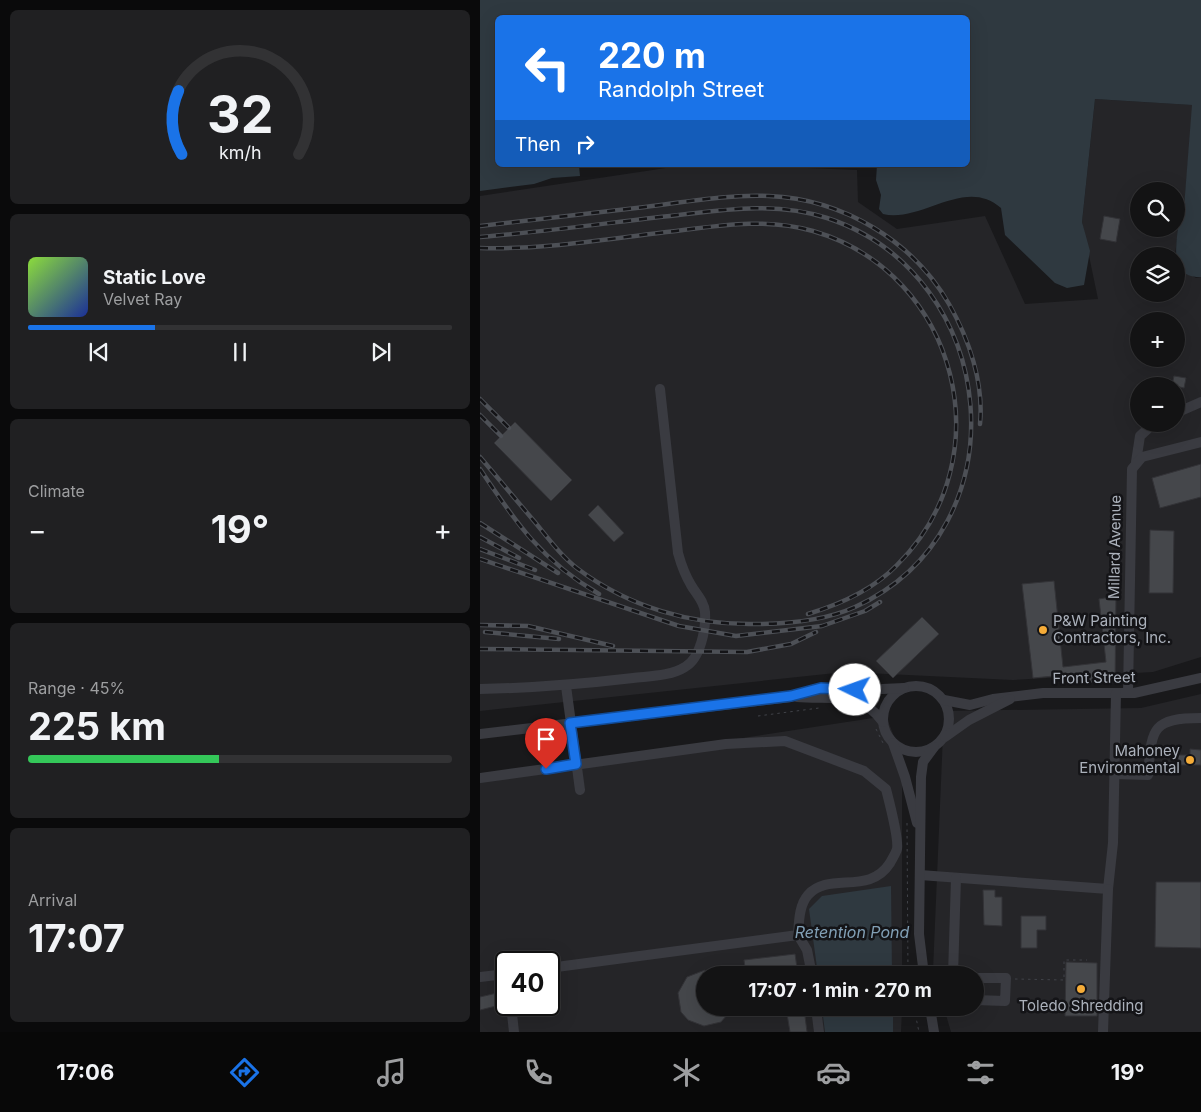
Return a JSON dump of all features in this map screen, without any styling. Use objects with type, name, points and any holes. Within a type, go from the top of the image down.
[{"type":"street","points":[[480,689],[566,686],[674,672],[686,667],[698,652],[705,614],[704,604],[683,570],[678,553],[660,389]]},
{"type":"street","points":[[1185,409],[1201,402]]},
{"type":"street","name":"Millard Avenue","points":[[1128,693],[1131,472],[1136,462],[1140,436],[1145,432]]},
{"type":"street","points":[[1136,462],[1142,457],[1201,442]]},
{"type":"street","name":"Front Street","points":[[944,700],[970,705],[992,699],[1057,692],[1128,693],[1201,678]]},
{"type":"street","points":[[566,686],[580,790]]},
{"type":"street","points":[[480,734],[791,696],[821,688],[861,690],[925,687],[944,700],[949,722],[938,743],[925,758],[921,772],[919,934],[923,966]]},
{"type":"street","points":[[879,724],[887,703],[894,694],[904,688]]},
{"type":"street","points":[[1103,1032],[1108,888],[1113,844],[1116,693]]},
{"type":"street","points":[[791,696],[822,700],[853,699],[869,706],[886,733],[889,746],[905,776],[920,834]]},
{"type":"street","name":"Front Street","points":[[938,743],[969,720],[1015,696]]},
{"type":"street","points":[[1114,774],[1148,775],[1151,737],[1155,731],[1165,723],[1181,718],[1201,718]]},
{"type":"street","points":[[480,778],[726,744],[785,741],[864,771],[886,788],[897,848],[884,871],[874,879],[819,886],[808,895],[802,906],[798,935],[807,950],[810,966]]},
{"type":"street","points":[[889,746],[913,752],[924,751],[938,743]]},
{"type":"street","points":[[920,875],[1108,888]]},
{"type":"street","points":[[953,966],[956,878]]},
{"type":"street","points":[[560,967],[798,935]]},
{"type":"street","points":[[480,977],[495,975]]},
{"type":"street","points":[[984,978],[1006,978],[1006,1001],[984,1000]]},
{"type":"street","points":[[512,1016],[514,1032]]},
{"type":"street","points":[[817,1016],[819,1032]]},
{"type":"street","points":[[931,1016],[934,1032]]},
{"type":"path","points":[[758,716],[826,707]]},
{"type":"path","points":[[879,724],[889,746]]},
{"type":"path","points":[[906,815],[908,848],[906,934],[908,966]]},
{"type":"path","points":[[1012,980],[1064,980],[1064,960],[1086,960]]},
{"type":"path","points":[[916,1016],[920,1032]]},
{"type":"shaded area","points":[[1095,99],[1193,105],[1185,197],[1185,182],[1130,182],[1130,237],[1177,237],[1176,247],[1130,247],[1130,302],[1185,302],[1185,271],[1196,278],[1201,277],[1201,657],[1153,672],[1013,680],[845,672],[480,711],[480,196],[673,167],[783,167],[857,170],[858,202],[897,229],[985,216],[1025,304],[1098,299],[1082,222]]},
{"type":"shaded area","name":"Toledo Shredding","points":[[1201,694],[1201,1032],[951,1032],[946,1016],[984,1016],[984,966],[933,966],[944,711],[1141,708]]},
{"type":"shaded area","points":[[886,716],[902,757],[902,966],[696,966],[696,1016],[902,1016],[901,1032],[480,1032],[480,778]]},
{"type":"water","points":[[480,0],[1201,0],[1201,277],[1190,276],[1185,273],[1185,247],[1176,247],[1177,237],[1185,237],[1185,194],[1192,105],[1095,99],[1082,222],[1090,251],[1084,285],[1067,288],[1055,283],[1005,235],[1001,208],[987,199],[973,197],[958,198],[913,212],[898,215],[883,214],[879,209],[881,195],[876,180],[877,167],[970,167],[970,15],[495,15],[495,167],[579,167],[580,176],[552,178],[534,184],[480,191]]},
{"type":"water","name":"Retention Pond","points":[[891,886],[892,966],[817,966],[809,909],[822,896]]},
{"type":"water","points":[[823,1016],[893,1016],[893,1032],[825,1032]]},
{"type":"building","points":[[1104,216],[1120,219],[1116,242],[1100,239]]},
{"type":"building","points":[[515,422],[572,480],[551,501],[494,443]]},
{"type":"building","points":[[1201,464],[1201,497],[1160,508],[1152,478]]},
{"type":"building","points":[[598,505],[624,533],[614,542],[588,515]]},
{"type":"building","points":[[1150,530],[1174,531],[1173,593],[1149,593]]},
{"type":"building","name":"P&W Painting Contractors, Inc.","points":[[1054,581],[1063,667],[1106,662],[1099,599],[1116,596],[1115,683],[1065,682],[1064,675],[1033,678],[1022,584]]},
{"type":"building","points":[[922,617],[939,634],[893,678],[876,661]]},
{"type":"building","name":"Mahoney Environmental","points":[[1190,749],[1201,750],[1201,765],[1178,765],[1178,755],[1190,755]]},
{"type":"building","points":[[1156,882],[1201,882],[1201,948],[1155,947]]},
{"type":"building","points":[[983,890],[995,890],[995,897],[1002,897],[1002,926],[984,925]]},
{"type":"building","points":[[1021,916],[1046,916],[1046,930],[1037,930],[1037,948],[1021,948]]},
{"type":"building","points":[[795,954],[797,966],[745,966],[744,960]]},
{"type":"building","name":"Toledo Shredding","points":[[1066,962],[1097,963],[1097,1016],[1065,1016]]},
{"type":"building","points":[[696,974],[696,1016],[726,1016],[721,1022],[704,1026],[688,1020],[681,1012],[678,993],[687,977]]},
{"type":"building","points":[[495,993],[495,1006],[480,1010],[480,997]]},
{"type":"building","points":[[787,1016],[805,1016],[807,1032],[790,1032]]},
{"type":"railway","points":[[480,226],[738,196],[769,196],[797,199],[823,205],[849,215],[896,243],[934,281],[949,304],[969,347],[977,377],[980,393],[980,424]]},
{"type":"railway","points":[[480,237],[744,208],[786,209],[827,218],[885,248],[929,292],[957,346],[970,405],[967,465],[947,521],[910,570],[855,607],[831,616],[792,622],[754,624],[707,621],[662,611],[618,594],[578,569],[566,558],[480,457]]},
{"type":"railway","points":[[480,248],[578,243],[728,225],[779,225],[813,231],[863,253],[902,286],[932,327],[950,374],[956,423],[950,474],[930,522],[888,574],[856,595],[808,614]]},
{"type":"railway","points":[[480,399],[509,428]]},
{"type":"railway","points":[[480,415],[501,436]]},
{"type":"railway","points":[[480,469],[518,524],[546,554],[561,568],[599,594]]},
{"type":"railway","points":[[480,523],[558,573]]},
{"type":"railway","points":[[480,537],[519,558]]},
{"type":"railway","points":[[480,549],[535,570]]},
{"type":"railway","points":[[480,559],[679,626],[736,636],[822,626],[865,611],[880,602]]},
{"type":"railway","points":[[480,625],[528,626],[613,646]]},
{"type":"railway","points":[[485,632],[559,639]]},
{"type":"railway","points":[[480,649],[747,652],[791,644],[816,632]]},
{"type":"place","name":"P&W Painting Contractors, Inc.","points":[[1043,630]]},
{"type":"place","name":"Mahoney Environmental","points":[[1190,760]]},
{"type":"place","name":"Toledo Shredding","points":[[1081,989]]},
{"type":"route","points":[[546,769],[576,764],[570,723],[791,696],[821,688],[855,690]]}]
